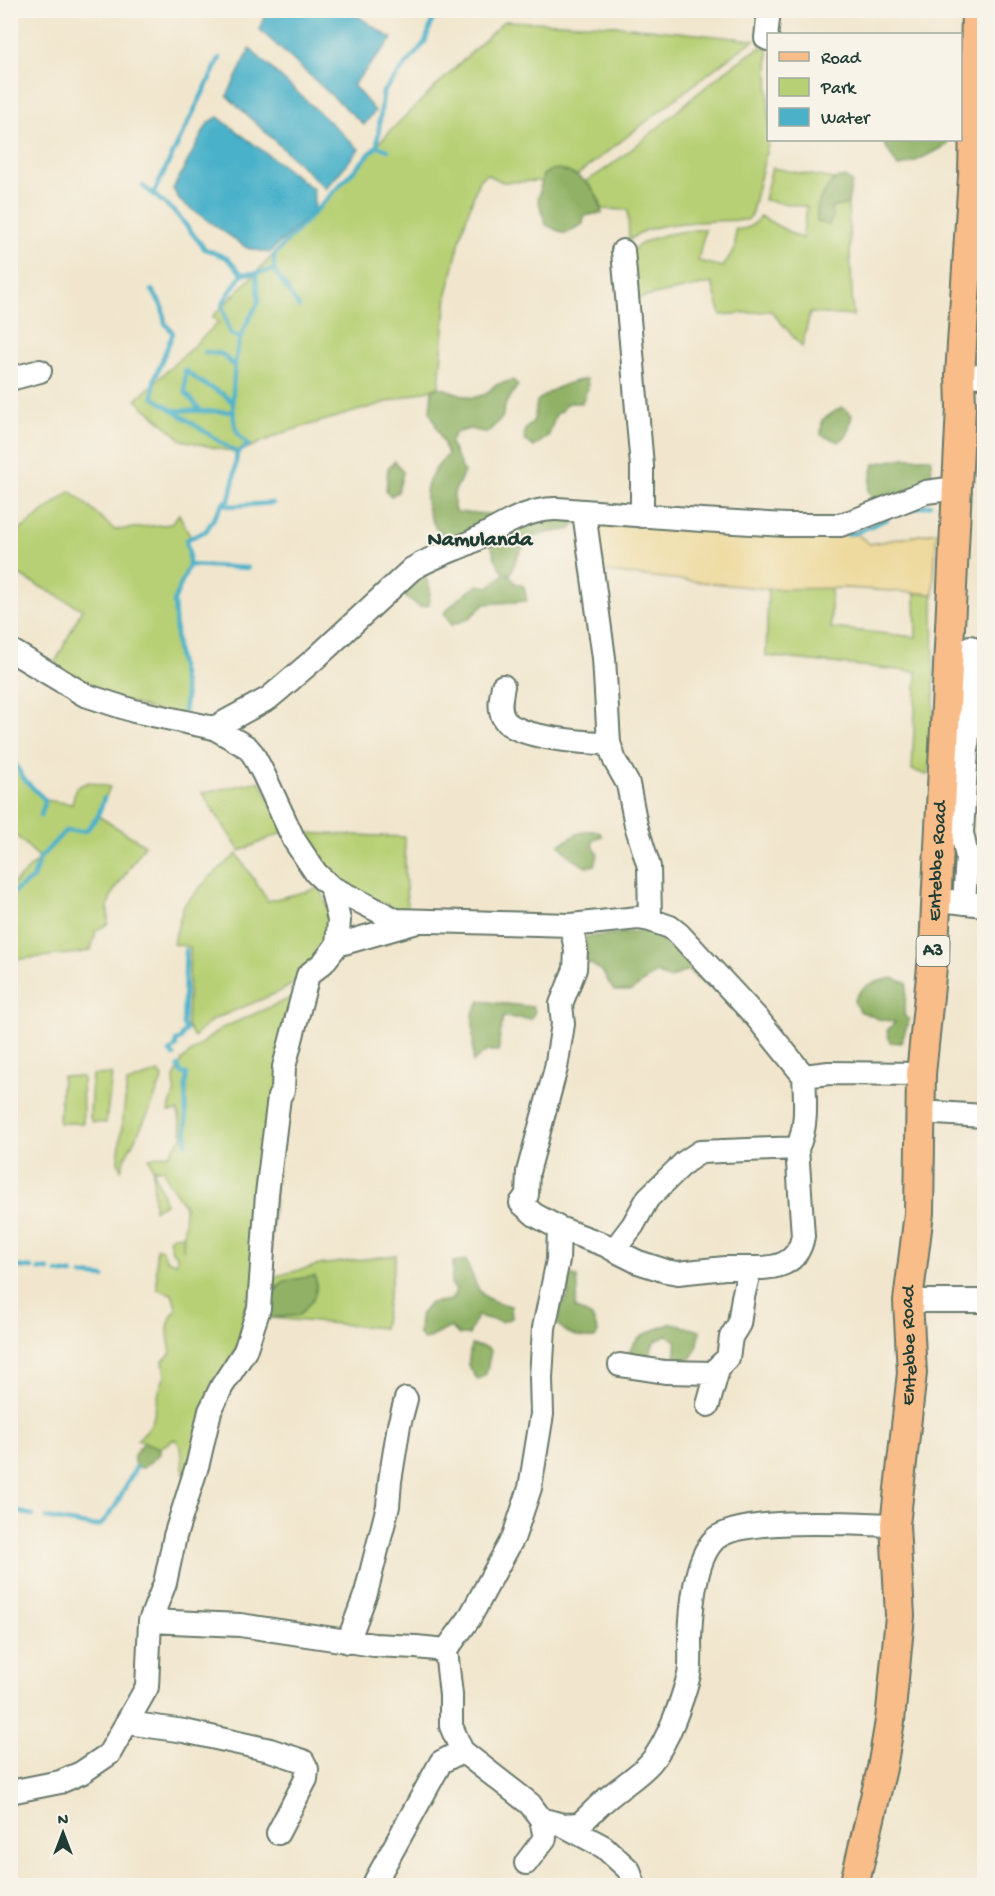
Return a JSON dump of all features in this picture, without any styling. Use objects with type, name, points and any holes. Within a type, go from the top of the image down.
[{"type":"main road","name":"Entebbe Road","points":[[854,1886],[882,1768],[890,1720],[900,1616],[895,1526],[912,1373],[908,1301],[919,1213],[921,1074],[936,899],[950,832],[968,646],[956,488],[961,401],[972,375],[973,176],[968,42],[976,10]]},
{"type":"street","points":[[767,39],[769,10]]},
{"type":"street","points":[[623,251],[642,466],[642,516]]},
{"type":"street","points":[[10,379],[40,371]]},
{"type":"street","points":[[214,728],[269,698],[412,569],[428,559],[466,544],[512,520],[548,509],[776,524],[840,525],[926,492],[956,488]]},
{"type":"street","points":[[584,512],[604,658],[609,744],[615,761],[628,784],[636,825],[647,859],[650,876],[650,920]]},
{"type":"street","points":[[10,650],[93,698],[134,711],[214,728],[240,742],[254,754],[294,840],[316,873],[331,887],[396,920],[571,925],[639,918],[670,927],[691,946],[757,1018],[804,1076],[804,1121],[802,1139],[797,1148],[803,1236],[798,1253],[788,1262],[763,1268],[724,1268],[678,1273],[638,1262],[605,1245],[559,1228],[521,1203],[527,1195],[528,1172],[556,1068],[563,1024],[561,1004],[575,969],[576,950],[571,925]]},
{"type":"street","points":[[503,686],[501,711],[504,720],[514,728],[566,741],[609,744]]},
{"type":"street","points":[[936,899],[974,904],[967,857],[950,832]]},
{"type":"street","points":[[10,1792],[60,1782],[81,1773],[109,1754],[147,1687],[150,1620],[165,1583],[170,1556],[198,1463],[210,1411],[222,1386],[245,1351],[256,1323],[267,1194],[279,1097],[283,1090],[284,1066],[308,975],[323,963],[337,945],[339,920],[331,887]]},
{"type":"street","points":[[337,945],[418,922]]},
{"type":"street","points":[[804,1076],[829,1073],[921,1074]]},
{"type":"street","points":[[920,1112],[984,1116]]},
{"type":"street","points":[[614,1250],[633,1225],[648,1198],[685,1162],[700,1152],[797,1148]]},
{"type":"street","points":[[526,1863],[545,1838],[541,1819],[530,1804],[462,1751],[451,1726],[452,1695],[446,1650],[469,1619],[514,1536],[530,1488],[542,1414],[544,1328],[558,1260],[559,1228]]},
{"type":"street","points":[[708,1405],[718,1366],[729,1358],[730,1337],[739,1324],[742,1297],[750,1268]]},
{"type":"street","points":[[908,1301],[984,1301]]},
{"type":"street","points":[[620,1365],[665,1372],[714,1373],[717,1371]]},
{"type":"street","points":[[348,1642],[366,1593],[388,1506],[399,1425],[406,1399]]},
{"type":"street","points":[[563,1825],[579,1824],[586,1819],[607,1798],[651,1762],[665,1744],[689,1673],[690,1626],[697,1574],[706,1553],[716,1539],[746,1528],[793,1523],[895,1526]]},
{"type":"street","points":[[150,1620],[240,1625],[348,1642],[446,1650]]},
{"type":"street","points":[[128,1723],[184,1731],[270,1750],[303,1761],[308,1769],[306,1779],[278,1833]]},
{"type":"street","points":[[375,1882],[441,1762],[462,1751]]},
{"type":"street","points":[[541,1819],[563,1825],[604,1848],[629,1870],[634,1886]]},
{"type":"green space","points":[[504,21],[610,25],[754,40],[576,176],[564,171],[555,171],[543,175],[542,181],[503,182],[486,174],[479,180],[463,228],[447,294],[439,387],[285,432],[237,453],[182,440],[136,400],[219,322],[212,317],[399,122]]},
{"type":"green space","points":[[761,47],[767,47],[769,141],[751,216],[747,220],[692,222],[663,226],[650,229],[629,241],[628,210],[602,209],[600,201],[586,181],[619,159],[744,58]]},
{"type":"green space","points":[[883,141],[947,141],[947,145],[914,162],[898,167]]},
{"type":"green space","points":[[772,168],[834,179],[821,197],[830,208],[848,204],[853,316],[810,313],[802,347],[771,311],[721,315],[712,283],[634,299],[633,249],[659,236],[705,229],[698,261],[723,267],[735,248],[735,229],[749,227],[760,216],[802,239],[807,207],[764,200]]},
{"type":"green space","points":[[559,169],[576,175],[593,189],[602,213],[584,216],[583,224],[565,234],[546,225],[538,199],[543,175],[551,170]]},
{"type":"green space","points":[[845,177],[852,182],[848,204],[830,208],[833,217],[829,225],[817,222],[818,204],[823,194],[834,179]]},
{"type":"green space","points":[[587,379],[588,386],[582,403],[567,403],[562,411],[556,414],[549,435],[534,447],[524,440],[525,430],[534,420],[537,401],[560,386]]},
{"type":"green space","points":[[513,380],[518,385],[506,403],[502,418],[487,433],[470,429],[455,433],[450,443],[464,472],[454,493],[454,509],[458,512],[489,514],[492,525],[455,546],[435,526],[427,506],[427,488],[430,479],[440,462],[448,454],[430,412],[432,390],[439,387],[472,398],[486,394],[495,385]]},
{"type":"green space","points":[[842,407],[852,415],[847,435],[839,442],[821,435],[822,420]]},
{"type":"green space","points":[[904,458],[931,458],[932,481],[877,510],[868,490],[874,464]]},
{"type":"green space","points":[[395,461],[403,472],[398,492],[391,496],[386,491],[388,468]]},
{"type":"green space","points":[[71,491],[115,530],[171,524],[179,514],[191,538],[186,540],[189,565],[174,601],[177,649],[186,697],[184,720],[89,689],[54,665],[82,609],[11,571],[10,544],[20,530]]},
{"type":"green space","points":[[563,512],[575,524],[570,530],[546,533],[531,539],[520,551],[511,573],[506,574],[510,575],[515,583],[524,586],[527,601],[485,604],[468,619],[451,625],[444,613],[457,600],[478,585],[489,587],[504,574],[491,545],[517,528]]},
{"type":"green space","points":[[425,576],[430,589],[429,605],[420,607],[406,597],[405,583],[412,578]]},
{"type":"green space","points":[[831,588],[831,628],[916,637],[915,593],[933,594],[934,703],[927,775],[912,770],[917,672],[766,656],[768,589]]},
{"type":"green space","points":[[16,765],[23,778],[45,800],[72,804],[76,787],[89,782],[110,787],[98,816],[145,845],[112,894],[108,906],[108,924],[96,930],[91,950],[11,960],[11,884],[40,858],[11,831],[11,768]]},
{"type":"green space","points":[[260,781],[286,831],[240,851],[202,793]]},
{"type":"green space","points":[[587,831],[598,831],[602,836],[594,839],[592,844],[598,854],[595,865],[586,867],[573,859],[559,845]]},
{"type":"green space","points":[[300,833],[405,837],[408,915],[355,890],[323,870]]},
{"type":"green space","points":[[237,854],[268,901],[320,888],[332,917],[331,943],[298,981],[279,992],[212,1020],[194,1037],[187,1025],[190,947],[173,944],[184,905],[210,877]]},
{"type":"green space","points":[[651,930],[665,934],[694,967],[707,972],[712,985],[706,985],[687,970],[670,979],[656,973],[631,991],[614,991],[602,971],[582,958],[580,949],[586,937]]},
{"type":"green space","points":[[892,978],[907,983],[904,1015],[909,1020],[901,1043],[890,1042],[887,1031],[895,1022],[879,1019],[859,1011],[854,1001],[865,987]]},
{"type":"green space","points":[[293,997],[268,1270],[184,1476],[181,1447],[175,1439],[160,1448],[137,1440],[152,1422],[165,1376],[163,1361],[171,1353],[168,1335],[170,1319],[177,1309],[172,1294],[157,1289],[156,1248],[161,1249],[167,1260],[176,1263],[177,1255],[172,1251],[169,1239],[183,1235],[183,1250],[185,1206],[168,1182],[164,1169],[153,1169],[149,1158],[169,1154],[183,1136],[178,1111],[168,1112],[175,1091],[174,1078],[182,1060],[220,1029]]},
{"type":"green space","points":[[480,1001],[533,1007],[535,1011],[531,1019],[503,1017],[499,1051],[487,1051],[473,1062],[473,1013]]},
{"type":"green space","points":[[159,1072],[163,1077],[121,1170],[118,1161],[127,1083]]},
{"type":"green space","points":[[112,1074],[106,1123],[92,1122],[90,1117],[92,1075]]},
{"type":"green space","points":[[62,1076],[82,1077],[83,1123],[59,1123]]},
{"type":"green space","points":[[153,1169],[165,1204],[154,1210]]},
{"type":"green space","points":[[396,1255],[383,1328],[271,1318],[299,1315],[284,1281],[274,1290],[276,1276],[319,1265]]},
{"type":"green space","points":[[466,1260],[480,1292],[491,1300],[511,1306],[512,1318],[501,1322],[477,1316],[469,1335],[459,1335],[451,1327],[424,1340],[419,1335],[420,1315],[430,1303],[451,1300],[456,1291],[451,1283],[453,1262]]},
{"type":"green space","points":[[563,1273],[577,1277],[575,1308],[592,1317],[598,1332],[595,1338],[574,1336],[558,1324],[560,1308],[569,1294]]},
{"type":"green space","points":[[315,1276],[316,1293],[299,1315],[271,1318],[259,1308],[284,1281]]},
{"type":"green space","points":[[672,1323],[700,1331],[698,1345],[686,1367],[668,1366],[676,1354],[676,1341],[667,1335],[654,1342],[649,1356],[641,1364],[627,1360],[638,1339]]},
{"type":"green space","points":[[471,1345],[486,1347],[491,1351],[486,1374],[478,1380],[468,1365]]},
{"type":"green space","points":[[144,1443],[160,1448],[160,1454],[143,1468],[136,1467],[134,1457],[136,1451]]},
{"type":"sand","points":[[594,521],[836,535],[855,533],[870,544],[937,532],[933,594],[846,588],[768,589],[598,571]]},
{"type":"water","points":[[267,11],[350,11],[392,39],[353,85],[375,111],[364,125],[259,29]]},
{"type":"water","points":[[250,49],[359,149],[326,189],[227,96]]},
{"type":"water","points":[[218,117],[313,189],[315,210],[269,253],[247,248],[180,201],[173,189],[208,123]]},
{"type":"waterway","points":[[377,146],[383,92],[425,42],[436,10]]},
{"type":"waterway","points":[[153,194],[220,58]]},
{"type":"waterway","points":[[256,273],[274,270],[274,255],[377,146],[388,150]]},
{"type":"waterway","points":[[143,186],[175,212],[205,249],[227,258],[242,274],[256,273],[259,302],[242,334],[234,374],[233,403],[236,427],[239,435],[249,445],[237,453],[229,500],[223,503],[206,531],[186,540],[189,565],[174,601],[177,649],[186,697],[184,712]]},
{"type":"waterway","points":[[274,270],[299,307]]},
{"type":"waterway","points":[[240,337],[230,334],[222,304],[242,274]]},
{"type":"waterway","points":[[152,290],[162,306],[165,323],[173,333],[154,380],[153,397],[237,453]]},
{"type":"waterway","points":[[205,352],[222,354],[235,367]]},
{"type":"waterway","points":[[185,370],[232,402]]},
{"type":"waterway","points":[[185,370],[185,392],[201,411]]},
{"type":"waterway","points":[[174,410],[234,412]]},
{"type":"waterway","points":[[223,503],[229,506],[273,503]]},
{"type":"waterway","points":[[911,509],[930,505]]},
{"type":"waterway","points":[[847,534],[855,533],[887,519]]},
{"type":"waterway","points":[[189,565],[248,568]]},
{"type":"waterway","points":[[10,739],[12,758],[23,778],[45,800],[41,816]]},
{"type":"waterway","points":[[272,765],[295,816]]},
{"type":"waterway","points":[[10,895],[33,878],[40,858],[65,831],[86,831],[98,816],[104,798]]},
{"type":"waterway","points":[[174,1056],[170,1052],[186,1030],[183,1025],[186,950]]},
{"type":"waterway","points":[[178,1066],[181,1073],[187,1074],[186,1144]]},
{"type":"waterway","points":[[10,1266],[32,1268]]},
{"type":"waterway","points":[[39,1269],[49,1270]]},
{"type":"waterway","points":[[57,1272],[72,1274]]},
{"type":"waterway","points":[[82,1275],[104,1277]]},
{"type":"waterway","points":[[46,1518],[92,1526],[101,1525],[116,1505],[136,1467]]},
{"type":"waterway","points":[[10,1510],[33,1515]]},
{"type":"district","name":"Namulanda","points":[[480,541]]}]
